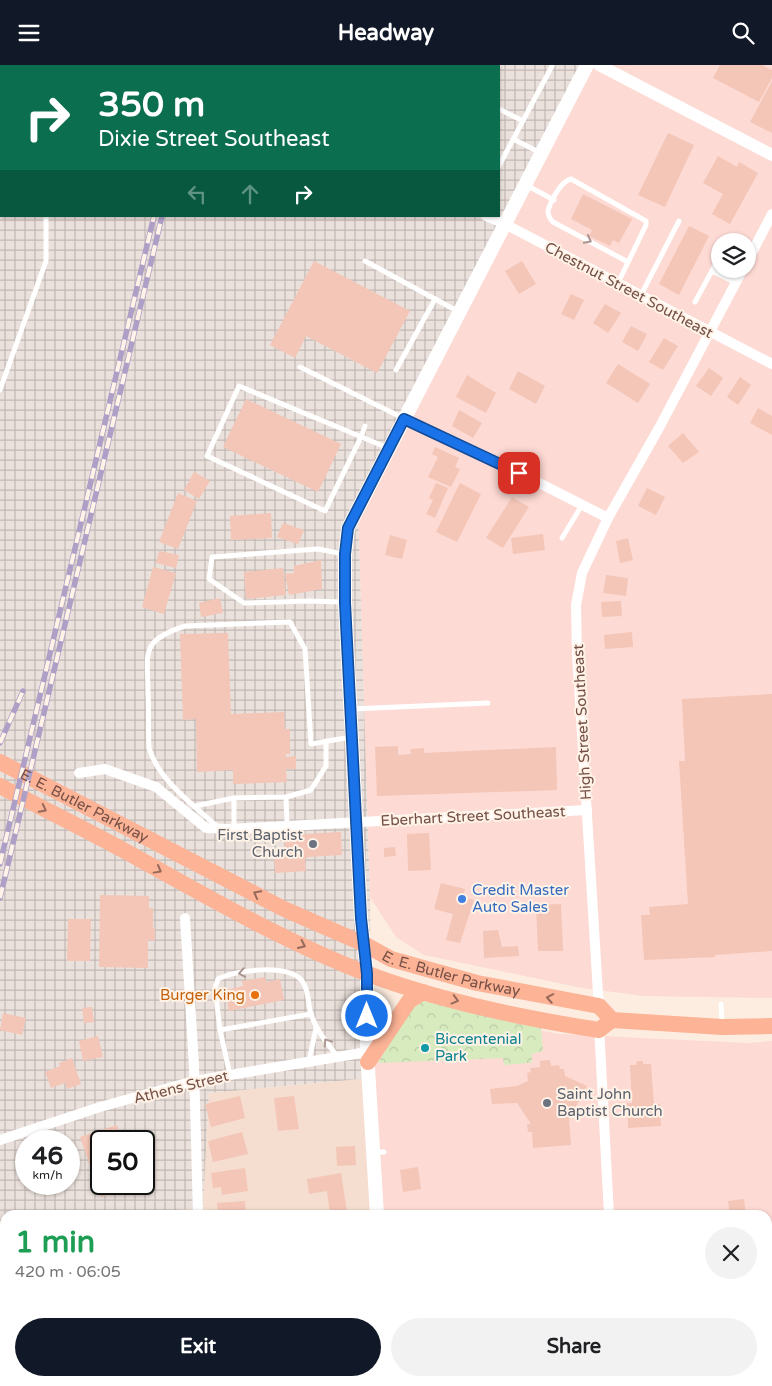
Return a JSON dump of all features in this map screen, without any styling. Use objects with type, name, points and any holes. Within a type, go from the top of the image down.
[{"type":"highway","name":"E. E. Butler Parkway","points":[[0,763],[124,825],[284,909],[364,944],[391,959],[477,983],[598,1006]]},
{"type":"highway","name":"E. E. Butler Parkway","points":[[0,786],[116,846],[252,922],[367,974],[423,992],[545,1022],[599,1030]]},
{"type":"highway","points":[[368,1057],[409,1001],[423,992]]},
{"type":"highway","points":[[598,1006],[612,1020]]},
{"type":"highway","points":[[599,1030],[612,1020],[722,1027],[772,1026]]},
{"type":"main road","points":[[377,1210],[378,1152],[368,1057],[367,974],[356,822],[352,709],[345,603],[345,554],[348,528],[588,65]]},
{"type":"street","points":[[599,65],[772,155]]},
{"type":"street","points":[[756,245],[772,214]]},
{"type":"street","name":"Chestnut Street Southeast","points":[[488,217],[772,364]]},
{"type":"street","name":"High Street Southeast","points":[[609,1210],[576,605],[582,573],[608,518],[738,278]]},
{"type":"street","points":[[404,419],[608,518]]},
{"type":"street","name":"Eberhart Street Southeast","points":[[79,773],[105,769],[156,787],[206,828],[234,829],[587,810]]},
{"type":"street","points":[[185,918],[194,1081],[198,1210]]},
{"type":"street","name":"Athens Street","points":[[0,1141],[100,1107],[194,1081],[337,1056],[368,1057]]},
{"type":"lane","points":[[500,164],[552,66]]},
{"type":"lane","points":[[500,110],[523,121]]},
{"type":"lane","points":[[513,139],[541,153]]},
{"type":"lane","points":[[618,283],[646,225],[646,221],[567,179],[562,183],[548,212],[549,217],[553,222],[628,262]]},
{"type":"lane","points":[[525,184],[554,200]]},
{"type":"lane","points":[[0,389],[46,261],[46,217]]},
{"type":"lane","points":[[640,296],[679,221]]},
{"type":"lane","points":[[366,261],[460,312]]},
{"type":"lane","points":[[695,302],[711,273]]},
{"type":"lane","points":[[726,278],[736,283]]},
{"type":"lane","points":[[396,370],[435,299]]},
{"type":"lane","points":[[300,367],[404,419]]},
{"type":"lane","points":[[366,426],[361,437],[325,511],[207,457],[239,386],[361,437],[388,448]]},
{"type":"lane","points":[[562,538],[582,505]]},
{"type":"lane","points":[[345,554],[318,549],[212,557],[209,579],[244,603],[310,601],[345,603]]},
{"type":"lane","points":[[221,829],[163,776],[153,761],[149,748],[146,656],[155,640],[170,631],[185,626],[290,622],[305,649],[311,744],[352,737]]},
{"type":"lane","points":[[352,709],[488,703]]},
{"type":"lane","points":[[195,806],[234,798],[286,797],[311,789],[326,766],[326,741]]},
{"type":"lane","points":[[286,797],[287,825]]},
{"type":"lane","points":[[234,798],[234,829]]},
{"type":"lane","points":[[230,1075],[220,1031],[215,989],[218,979],[276,969],[299,978],[304,984],[316,1028],[337,1056]]},
{"type":"lane","points":[[720,1004],[722,1027]]},
{"type":"lane","points":[[220,1031],[311,1014]]},
{"type":"lane","points":[[309,1061],[316,1028]]},
{"type":"shaded area","points":[[500,65],[590,65],[358,508],[370,897],[372,1078],[209,1093],[203,1208],[178,1210],[0,1210],[0,217],[500,217]]},
{"type":"shaded area","points":[[590,65],[772,65],[772,998],[644,996],[582,988],[424,955],[396,937],[370,897],[358,508]]},
{"type":"shaded area","points":[[419,1005],[559,1034],[747,1043],[772,1041],[772,1210],[379,1210],[370,1060]]},
{"type":"shaded area","points":[[372,1078],[379,1210],[178,1210],[203,1208],[209,1093]]},
{"type":"green space","points":[[423,1001],[541,1028],[543,1051],[532,1054],[532,1062],[504,1065],[503,1058],[379,1063],[408,1012]]},
{"type":"building","points":[[720,65],[762,65],[772,70],[772,78],[759,102],[713,78]]},
{"type":"building","points":[[772,81],[772,133],[750,122]]},
{"type":"building","points":[[668,133],[694,145],[665,207],[638,195]]},
{"type":"building","points":[[718,156],[737,167],[739,162],[758,173],[730,224],[712,214],[723,194],[703,183]]},
{"type":"building","points":[[583,194],[632,219],[619,243],[613,240],[610,246],[589,236],[592,230],[571,219]]},
{"type":"building","points":[[689,226],[709,236],[679,295],[659,284]]},
{"type":"building","points":[[314,261],[410,311],[377,373],[306,336],[295,358],[270,345]]},
{"type":"building","points":[[522,261],[536,284],[519,294],[505,271]]},
{"type":"building","points":[[571,294],[584,300],[574,320],[561,314]]},
{"type":"building","points":[[605,304],[621,313],[608,333],[593,323]]},
{"type":"building","points":[[631,326],[647,334],[638,351],[622,342]]},
{"type":"building","points":[[664,338],[678,346],[663,370],[649,362]]},
{"type":"building","points":[[618,364],[650,384],[638,403],[606,383]]},
{"type":"building","points":[[709,368],[723,378],[711,396],[696,386]]},
{"type":"building","points":[[518,371],[545,386],[536,404],[509,389]]},
{"type":"building","points":[[467,375],[496,393],[486,413],[456,397]]},
{"type":"building","points":[[740,377],[751,385],[738,405],[727,397]]},
{"type":"building","points":[[246,399],[341,444],[318,492],[223,447]]},
{"type":"building","points":[[758,408],[772,416],[772,435],[750,423]]},
{"type":"building","points":[[459,410],[482,423],[473,438],[452,426]]},
{"type":"building","points":[[683,433],[699,452],[683,463],[668,446]]},
{"type":"building","points":[[435,447],[459,458],[455,467],[460,469],[451,487],[428,477],[438,457],[432,454]]},
{"type":"building","points":[[194,472],[210,481],[199,499],[184,490]]},
{"type":"building","points":[[436,483],[448,488],[435,518],[426,514],[433,500],[429,498]]},
{"type":"building","points":[[460,483],[481,494],[457,542],[436,532]]},
{"type":"building","points":[[647,488],[665,497],[656,515],[638,506]]},
{"type":"building","points":[[178,493],[197,501],[178,549],[159,542]]},
{"type":"building","points":[[512,497],[529,507],[503,548],[486,538]]},
{"type":"building","points":[[271,513],[272,538],[231,540],[230,516]]},
{"type":"building","points":[[283,523],[304,530],[298,544],[277,537]]},
{"type":"building","points":[[543,534],[545,550],[513,554],[511,538]]},
{"type":"building","points":[[390,535],[407,540],[402,559],[385,555]]},
{"type":"building","points":[[628,538],[633,560],[620,563],[616,541]]},
{"type":"building","points":[[159,551],[179,555],[176,568],[156,563]]},
{"type":"building","points":[[321,560],[322,589],[289,595],[285,574],[294,573],[294,566]]},
{"type":"building","points":[[153,567],[176,573],[164,614],[142,607]]},
{"type":"building","points":[[283,568],[286,595],[246,599],[244,572]]},
{"type":"building","points":[[606,575],[628,578],[626,596],[603,593]]},
{"type":"building","points":[[220,598],[223,613],[201,617],[199,603]]},
{"type":"building","points":[[621,601],[622,616],[602,617],[601,602]]},
{"type":"building","points":[[632,632],[633,647],[605,649],[604,635]]},
{"type":"building","points":[[228,633],[231,714],[284,712],[285,729],[290,729],[290,754],[286,754],[286,757],[296,756],[296,769],[286,769],[287,782],[233,784],[233,770],[197,772],[196,719],[183,720],[180,634]]},
{"type":"building","points":[[772,694],[772,951],[715,955],[715,957],[644,960],[641,915],[650,915],[649,907],[688,904],[679,761],[685,761],[682,699]]},
{"type":"building","points":[[398,746],[398,755],[411,754],[410,749],[424,748],[424,753],[556,747],[557,790],[377,796],[375,747]]},
{"type":"building","name":"First Baptist Church","points":[[303,831],[304,834],[341,832],[342,855],[309,857],[305,859],[306,871],[275,873],[274,854],[285,853],[284,835],[287,835],[287,832]]},
{"type":"building","points":[[429,833],[431,870],[408,871],[407,834]]},
{"type":"building","points":[[395,847],[396,856],[384,857],[384,848]]},
{"type":"building","points":[[441,883],[465,889],[463,897],[474,900],[460,943],[446,940],[453,914],[434,909]]},
{"type":"building","points":[[100,895],[149,896],[149,908],[153,908],[155,941],[148,940],[148,968],[99,967]]},
{"type":"building","points":[[561,904],[563,951],[538,951],[536,905]]},
{"type":"building","points":[[68,919],[91,919],[90,961],[67,961]]},
{"type":"building","points":[[498,930],[502,947],[518,946],[519,956],[484,958],[483,931]]},
{"type":"building","name":"Burger King","points":[[265,977],[266,982],[280,979],[284,1000],[229,1011],[225,990],[243,986],[242,981]]},
{"type":"building","points":[[92,1007],[94,1022],[84,1023],[82,1008]]},
{"type":"building","points":[[3,1013],[26,1018],[22,1035],[0,1030]]},
{"type":"building","points":[[98,1036],[103,1057],[83,1061],[79,1041]]},
{"type":"building","points":[[72,1058],[81,1084],[67,1089],[65,1083],[51,1088],[45,1072],[60,1066],[59,1063]]},
{"type":"building","name":"Saint John Baptist Church","points":[[550,1060],[551,1066],[559,1065],[560,1069],[564,1069],[565,1076],[587,1086],[569,1119],[571,1145],[533,1148],[532,1132],[528,1132],[527,1124],[531,1124],[517,1103],[492,1104],[490,1089],[517,1086],[528,1081],[527,1073],[531,1072],[530,1068],[540,1067],[540,1061]]},
{"type":"building","points":[[637,1061],[643,1061],[643,1064],[651,1064],[654,1105],[660,1104],[661,1126],[628,1128],[627,1103],[632,1103],[630,1065],[636,1065]]},
{"type":"building","points":[[240,1096],[245,1118],[211,1127],[205,1104]]},
{"type":"building","points":[[294,1096],[299,1129],[278,1131],[274,1098]]},
{"type":"building","points":[[117,1125],[119,1130],[102,1130]]},
{"type":"building","points":[[242,1132],[248,1154],[213,1162],[208,1141]]},
{"type":"building","points":[[90,1134],[90,1166],[80,1137]]},
{"type":"building","points":[[355,1146],[356,1165],[337,1166],[336,1147]]},
{"type":"building","points":[[418,1167],[421,1189],[403,1192],[400,1170]]},
{"type":"building","points":[[245,1168],[248,1191],[222,1195],[221,1187],[213,1188],[211,1173]]},
{"type":"building","points":[[341,1173],[347,1210],[329,1210],[327,1191],[309,1194],[307,1179]]},
{"type":"building","points":[[744,1199],[745,1210],[729,1210],[728,1201]]},
{"type":"building","points":[[245,1201],[246,1210],[218,1210],[217,1203]]},
{"type":"railway","points":[[0,864],[154,217]]},
{"type":"railway","points":[[0,898],[162,217]]},
{"type":"railway","points":[[0,743],[23,691]]},
{"type":"place","name":"First Baptist Church","points":[[313,844]]},
{"type":"place","name":"Credit Master Auto Sales","points":[[462,899]]},
{"type":"place","name":"Burger King","points":[[255,995]]},
{"type":"place","name":"Biccentenial Park","points":[[425,1048]]},
{"type":"place","name":"Saint John Baptist Church","points":[[547,1103]]},
{"type":"route","points":[[367,1016],[367,974],[361,918],[352,709],[345,603],[345,554],[348,528],[404,419],[519,473]]}]
